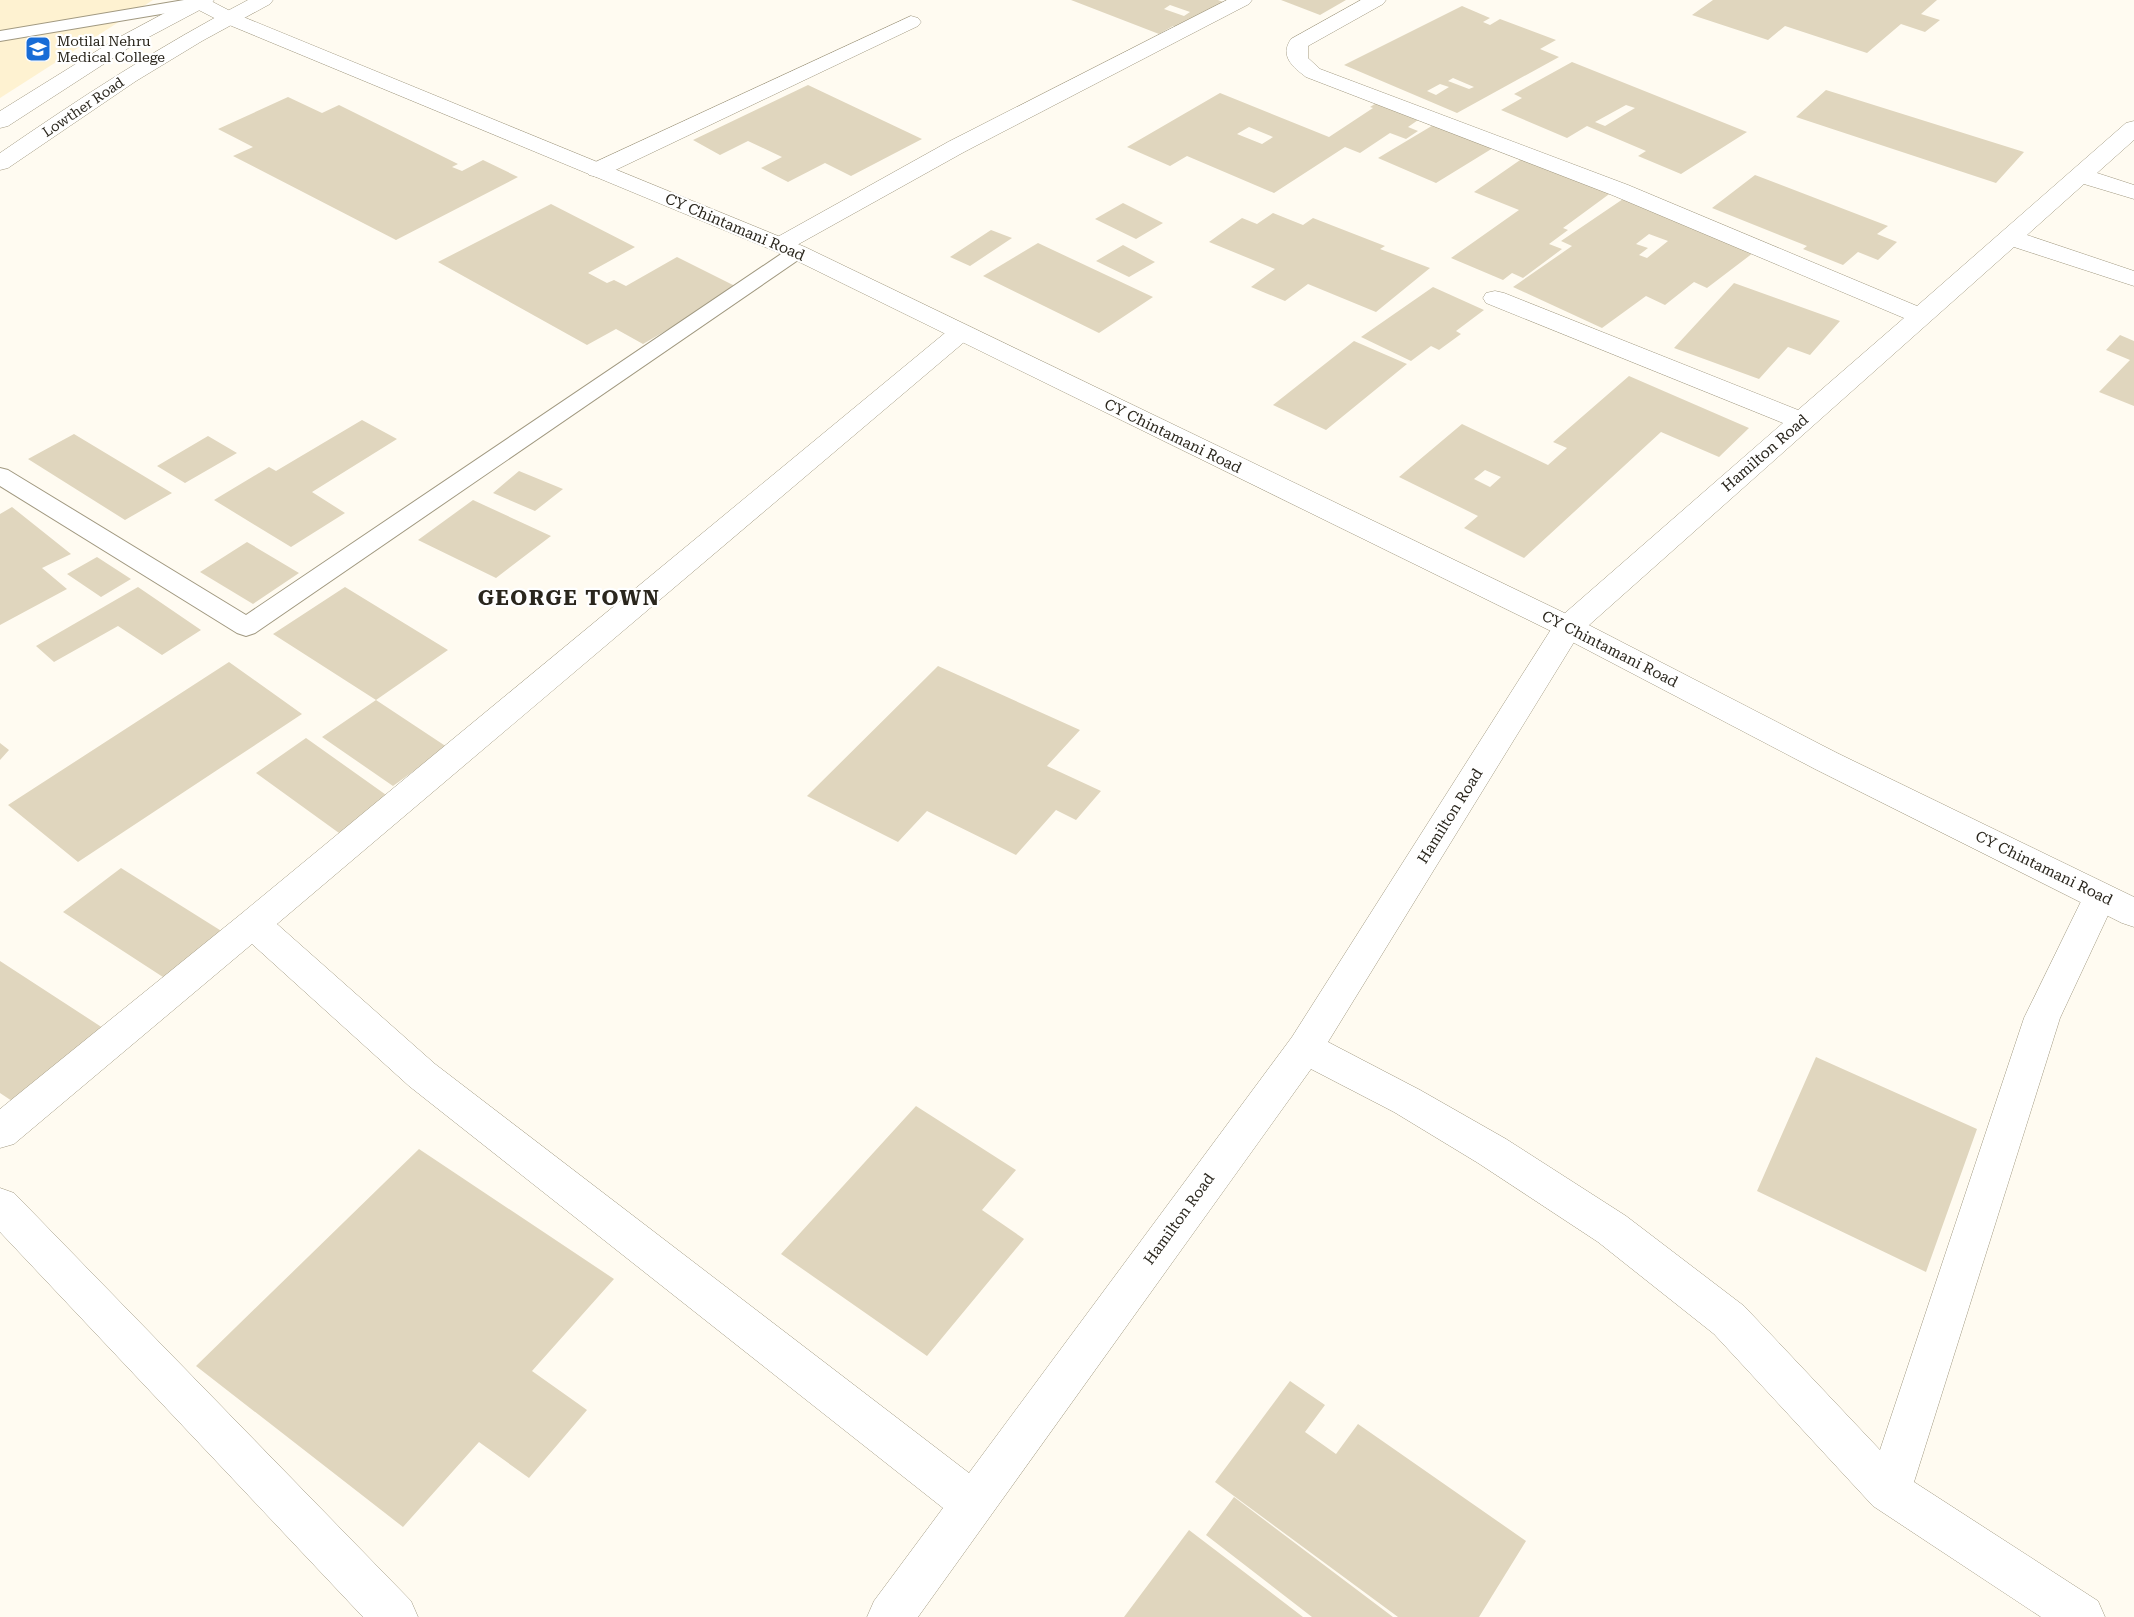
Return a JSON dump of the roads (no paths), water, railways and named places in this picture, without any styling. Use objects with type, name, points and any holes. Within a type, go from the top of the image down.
[{"type":"street","name":"Lowther Road","points":[[0,163],[96,96],[263,0]]},
{"type":"street","points":[[788,249],[956,147],[1242,0]]},
{"type":"street","points":[[1376,0],[1298,43],[1297,60],[1313,73],[1620,190],[1921,316]]},
{"type":"street","name":"CY Chintamani Road","points":[[198,1],[229,18],[788,249],[1568,627],[1827,761],[2134,913]]},
{"type":"street","points":[[0,121],[123,43],[198,1]]},
{"type":"street","points":[[597,170],[911,21]]},
{"type":"street","name":"Hamilton Road","points":[[890,1617],[1305,1048],[1568,627],[2134,128]]},
{"type":"street","points":[[2080,175],[2134,192]]},
{"type":"street","points":[[2009,237],[2134,279]]},
{"type":"street","points":[[1494,298],[1801,421]]},
{"type":"street","points":[[0,1132],[253,924],[960,333]]},
{"type":"street","points":[[1889,1491],[2042,1018],[2100,896]]},
{"type":"street","points":[[253,924],[422,1075],[972,1503]]},
{"type":"street","points":[[1305,1048],[1407,1101],[1492,1151],[1612,1229],[1729,1320],[1889,1491],[2082,1617]]},
{"type":"street","points":[[0,1205],[395,1617]]},
{"type":"lane","points":[[0,36],[198,1]]},
{"type":"lane","points":[[0,475],[246,627],[788,249]]},
{"type":"place","name":"Motilal Nehru Medical College","points":[[38,49]]},
{"type":"district","name":"GEORGE TOWN","points":[[569,598]]}]
